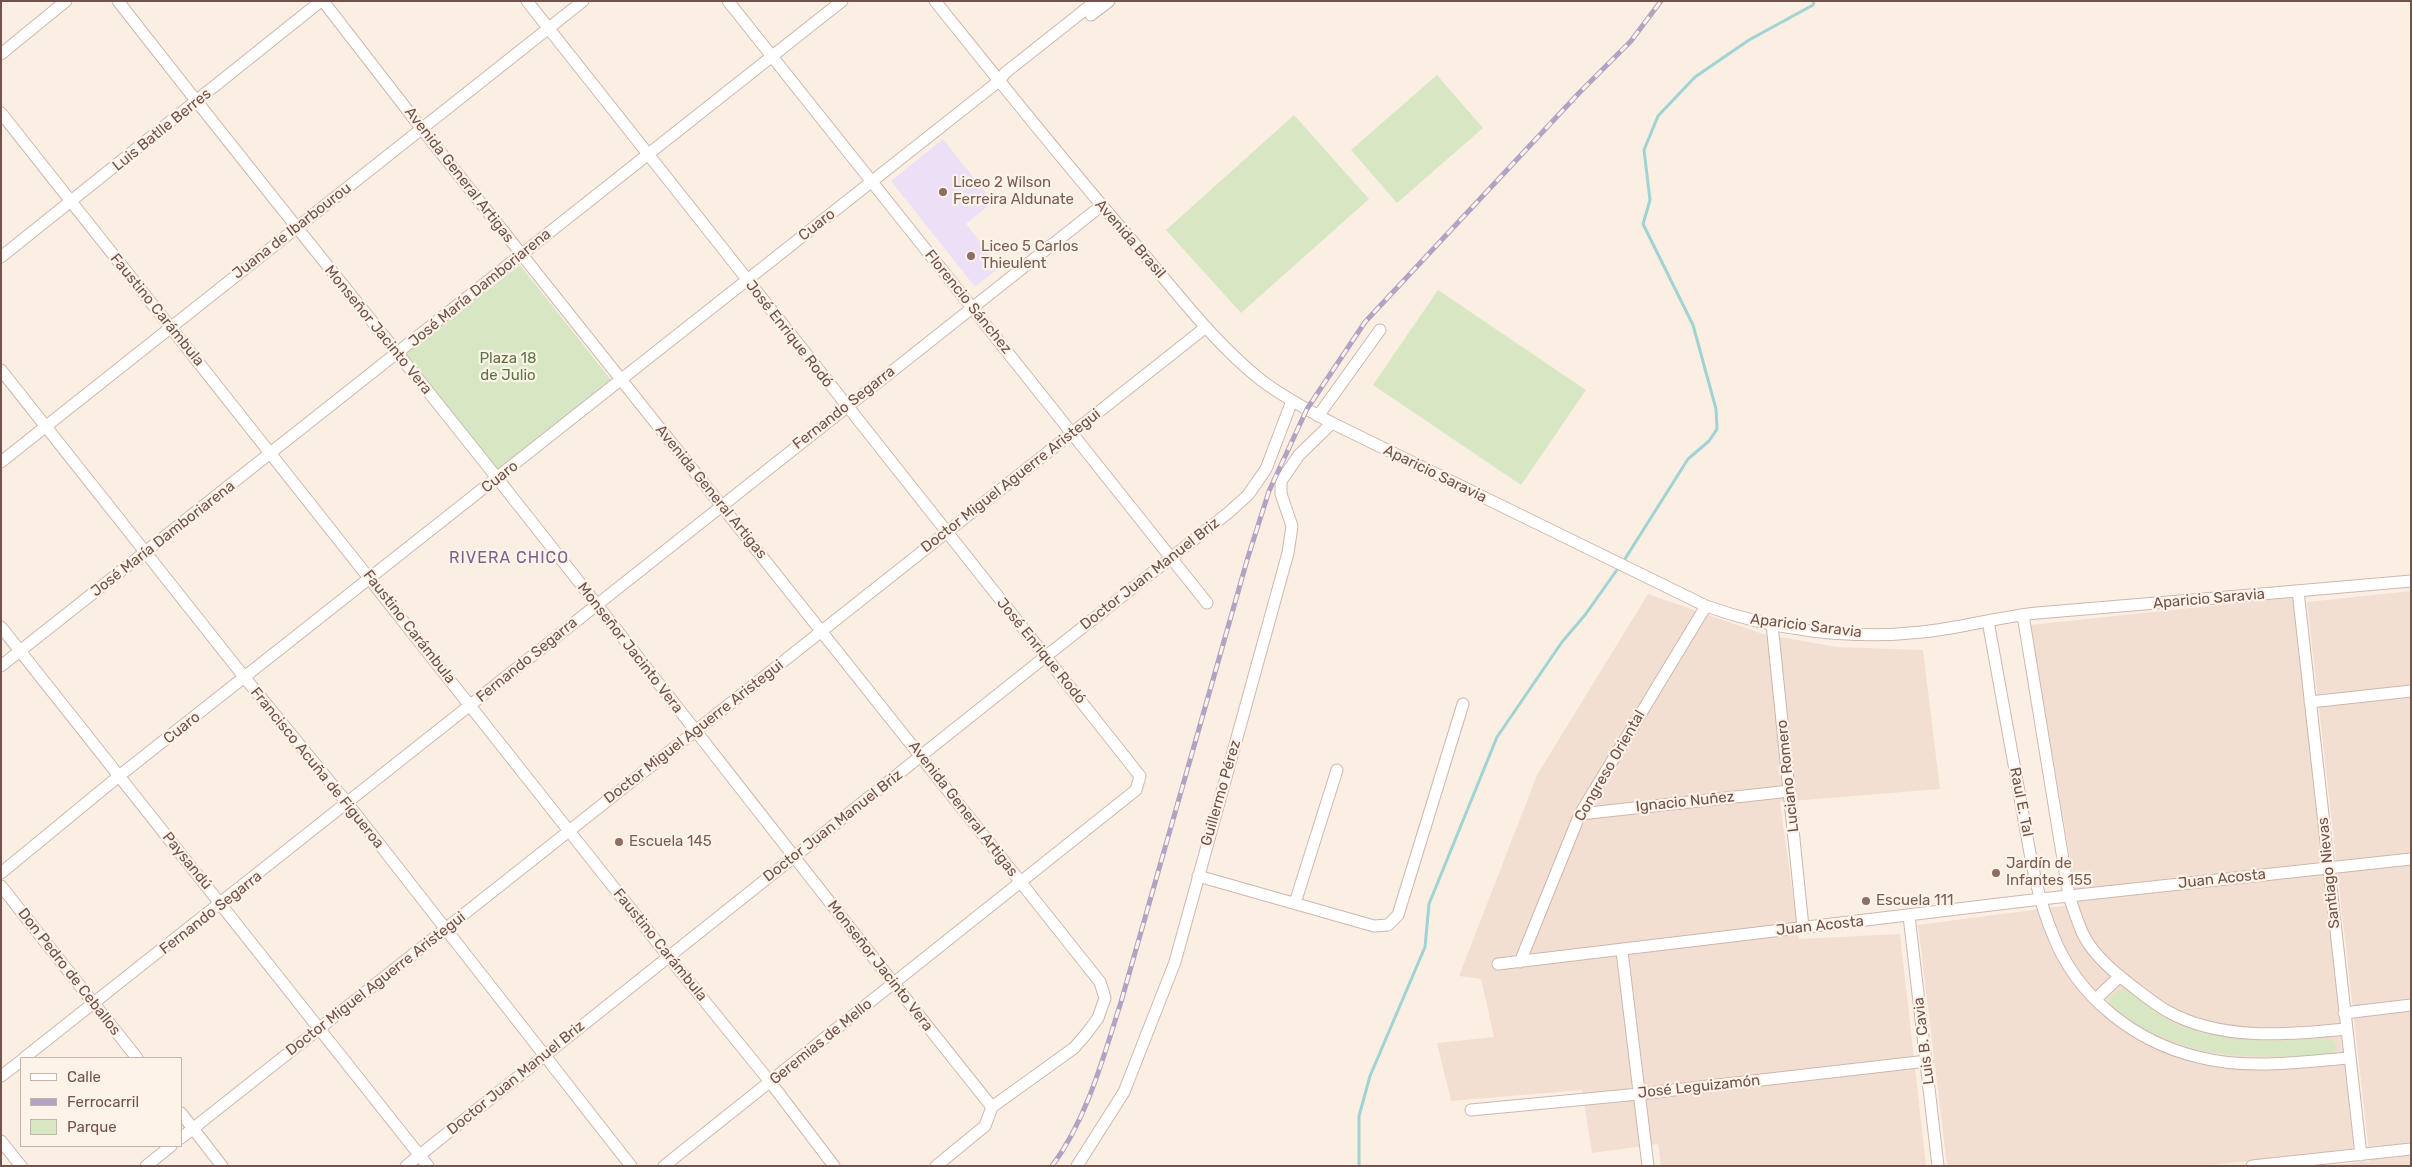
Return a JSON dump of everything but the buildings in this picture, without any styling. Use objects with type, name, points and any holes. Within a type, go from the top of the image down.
[{"type":"street","points":[[1,54],[66,1]]},
{"type":"street","name":"Monseñor Jacinto Vera","points":[[118,1],[196,102],[498,479],[694,731],[795,856],[893,984],[992,1107]]},
{"type":"street","name":"Luis Batlle Berres","points":[[1,257],[322,1]]},
{"type":"street","name":"Avenida General Artigas","points":[[322,1],[621,381],[1100,982],[1104,998],[1098,1018],[1087,1033],[1074,1048],[992,1107]]},
{"type":"street","name":"José Enrique Rodó","points":[[527,1],[846,407],[1136,770],[1140,776],[1139,785]]},
{"type":"street","name":"Juana de Ibarbourou","points":[[1,462],[583,1]]},
{"type":"street","name":"Florencio Sánchez","points":[[728,1],[1207,603]]},
{"type":"street","name":"José María Damboriarena","points":[[1,666],[842,1]]},
{"type":"street","name":"Avenida Brasil","points":[[935,1],[1101,206],[1206,327],[1236,358],[1262,380],[1307,410]]},
{"type":"street","name":"Cuaro","points":[[1,873],[120,776],[999,81],[1005,73],[1096,1]]},
{"type":"street","name":"Cuaro","points":[[999,81],[1010,79],[1109,1]]},
{"type":"street","name":"Faustino Carámbula","points":[[1,113],[668,956],[771,1083],[834,1166]]},
{"type":"street","name":"Fernando Segarra","points":[[26,1057],[222,904],[596,605],[1101,206]]},
{"type":"street","name":"Doctor Miguel Aguerre Aristegui","points":[[182,1137],[1206,327]]},
{"type":"street","points":[[1318,416],[1380,330]]},
{"type":"street","name":"Francisco Acuña de Figueroa","points":[[1,370],[145,553],[348,804],[632,1166]]},
{"type":"street","name":"Doctor Juan Manuel Briz","points":[[406,1166],[668,956],[1228,514],[1248,495],[1266,469],[1292,401]]},
{"type":"street","name":"Aparicio Saravia","points":[[1307,410],[1706,606],[1772,624],[1828,632],[1889,634],[1939,630],[2023,615],[2411,581]]},
{"type":"street","name":"Guillermo Pérez","points":[[1077,1166],[1124,1092],[1175,962],[1288,553],[1292,526],[1281,494],[1281,481],[1299,454],[1332,423]]},
{"type":"street","name":"Santiago Nievas","points":[[2298,591],[2361,1154]]},
{"type":"street","name":"Congreso Oriental","points":[[1520,962],[1580,814],[1706,606]]},
{"type":"street","name":"Raul E. Tal","points":[[2023,615],[2069,896],[2082,933],[2104,962],[2168,1012],[2201,1025],[2233,1032],[2289,1035],[2346,1030]]},
{"type":"street","name":"Raul E. Tal","points":[[1988,620],[2041,899],[2053,936],[2064,958],[2096,999],[2116,1019],[2139,1034],[2168,1048],[2199,1058],[2260,1064],[2349,1058]]},
{"type":"street","name":"Luciano Romero","points":[[1772,624],[1803,927]]},
{"type":"street","name":"Paysandú","points":[[1,627],[428,1166]]},
{"type":"street","points":[[2310,702],[2411,691]]},
{"type":"street","points":[[1198,876],[1374,926],[1388,925],[1398,914],[1463,704]]},
{"type":"street","points":[[1295,903],[1337,770]]},
{"type":"street","name":"Geremias de Mello","points":[[664,1166],[1021,883],[1136,790],[1139,785]]},
{"type":"street","name":"Ignacio Nuñez","points":[[1580,814],[1790,791]]},
{"type":"street","name":"Juan Acosta","points":[[1498,964],[1622,951],[1803,927],[2041,899],[2411,859]]},
{"type":"street","name":"Don Pedro de Ceballos","points":[[1,886],[137,1057]]},
{"type":"street","name":"Luis B. Cavia","points":[[1908,916],[1927,1061],[1938,1166]]},
{"type":"street","points":[[1622,951],[1648,1166]]},
{"type":"street","points":[[2096,999],[2120,976]]},
{"type":"street","points":[[2344,1013],[2411,1005]]},
{"type":"street","name":"Fernando Segarra","points":[[1,1076],[20,1061]]},
{"type":"street","name":"José Leguizamón","points":[[1471,1110],[1639,1094],[1927,1061]]},
{"type":"street","points":[[936,1166],[985,1126],[992,1107]]},
{"type":"street","points":[[182,1114],[222,1166]]},
{"type":"street","points":[[1,1142],[20,1166]]},
{"type":"street","points":[[146,1166],[170,1147]]},
{"type":"street","points":[[2252,1166],[2411,1149]]},
{"type":"shaded area","name":"Liceo 2 Wilson Ferreira Aldunate","points":[[943,139],[993,202],[966,224],[1000,267],[975,287],[891,181]]},
{"type":"shaded area","points":[[2411,591],[2411,1166],[2325,1166],[2370,1161],[2307,602]]},
{"type":"shaded area","points":[[1648,594],[1763,634],[1837,647],[1923,650],[1940,789],[1780,802],[1799,939],[1900,934],[1926,1166],[1661,1166],[1658,1144],[1592,1153],[1582,1090],[1451,1101],[1437,1043],[1494,1037],[1481,979],[1459,976],[1537,775]]},
{"type":"shaded area","points":[[2294,597],[2354,1151],[2200,1166],[1947,1166],[1918,925],[2078,904],[2030,625]]},
{"type":"green space","points":[[1437,75],[1483,128],[1397,203],[1351,150]]},
{"type":"green space","points":[[1294,115],[1369,199],[1241,313],[1166,230]]},
{"type":"green space","name":"Plaza 18 de Julio","points":[[520,265],[612,381],[497,471],[405,354]]},
{"type":"green space","points":[[1438,290],[1586,390],[1521,485],[1373,385]]},
{"type":"green space","points":[[2127,989],[2164,1018],[2209,1034],[2251,1040],[2326,1039],[2333,1040],[2337,1045],[2334,1053],[2327,1056],[2240,1056],[2193,1048],[2150,1032],[2118,1013],[2108,999],[2119,990]]},
{"type":"waterway","points":[[1623,562],[1688,459],[1709,441],[1717,429],[1716,409],[1693,325],[1643,224],[1650,200],[1644,150],[1658,116],[1695,77],[1749,40],[1813,5],[1814,1]]},
{"type":"waterway","points":[[1359,1166],[1359,1116],[1370,1076],[1425,947],[1429,904],[1497,737],[1562,642],[1585,615],[1619,567]]},
{"type":"railway","points":[[1052,1166],[1075,1128],[1093,1087],[1121,1002],[1248,557],[1269,491],[1307,409],[1365,322],[1579,93],[1631,41],[1661,1]]},
{"type":"place","name":"Liceo 2 Wilson Ferreira Aldunate","points":[[943,192]]},
{"type":"place","name":"Liceo 5 Carlos Thieulent","points":[[971,256]]},
{"type":"place","name":"Escuela 145","points":[[619,842]]},
{"type":"place","name":"Jardín de Infantes 155","points":[[1996,873]]},
{"type":"place","name":"Escuela 111","points":[[1866,901]]},
{"type":"district","name":"RIVERA CHICO","points":[[509,558]]}]
